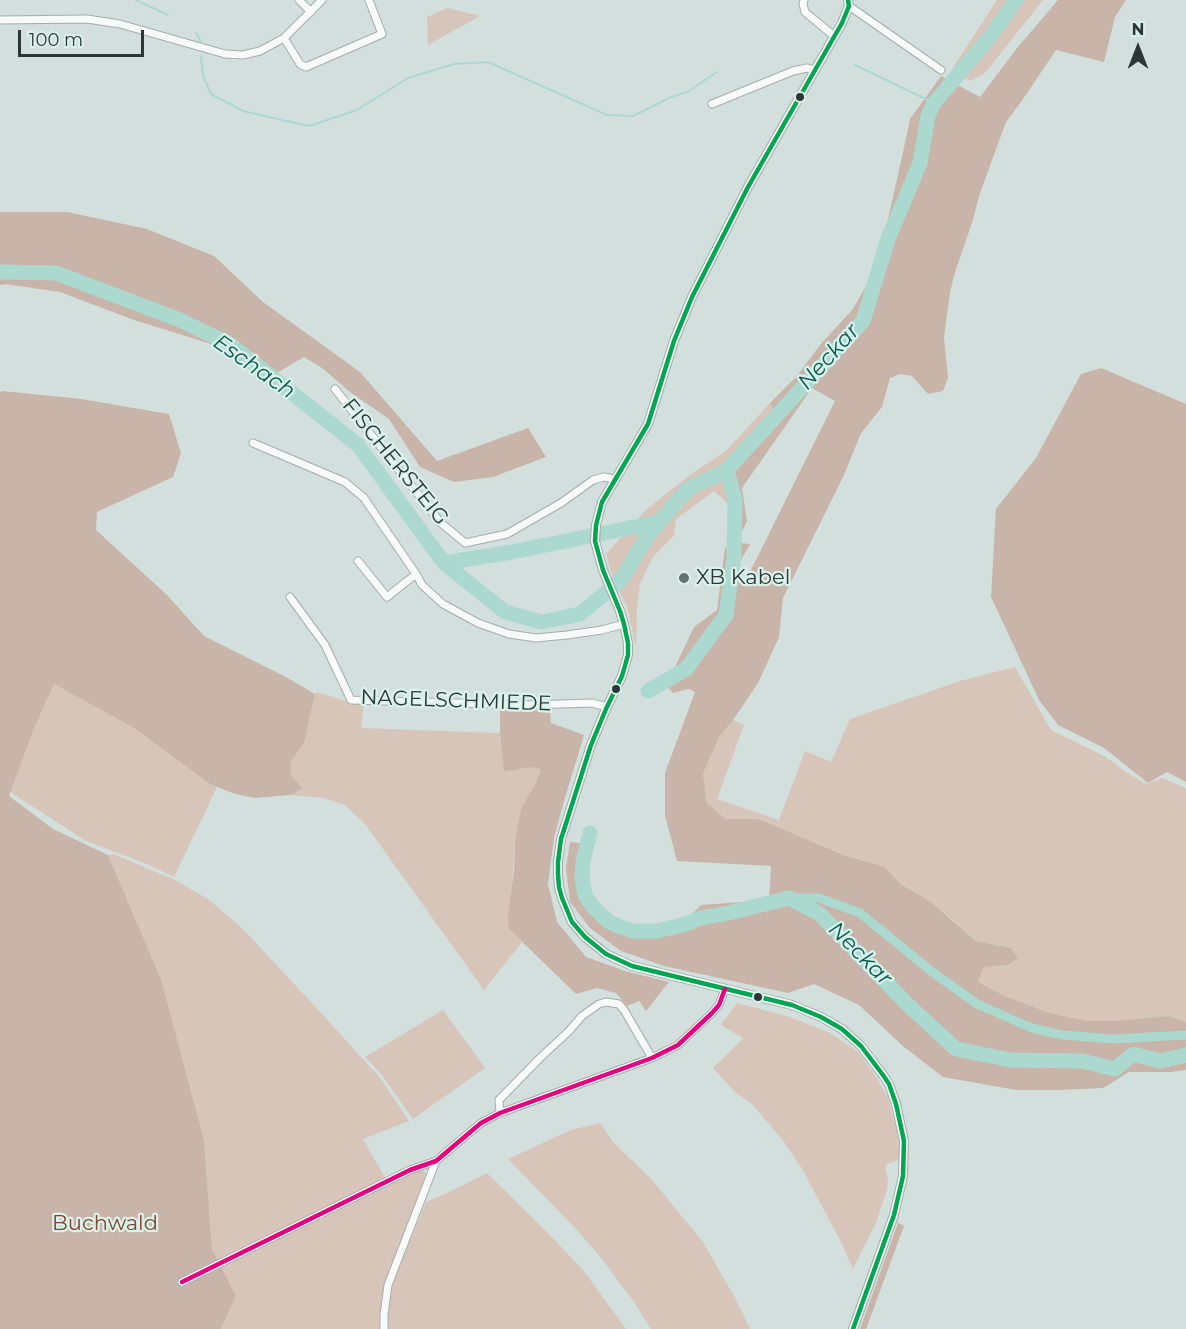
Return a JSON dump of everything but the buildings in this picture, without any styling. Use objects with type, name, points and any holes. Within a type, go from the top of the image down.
[{"type":"street","points":[[299,0],[311,12]]},
{"type":"street","points":[[0,20],[87,19],[120,24],[225,54],[243,55],[260,51],[284,38],[322,0]]},
{"type":"street","points":[[284,38],[300,64],[306,67],[382,34],[369,0]]},
{"type":"street","points":[[804,0],[805,12],[834,36]]},
{"type":"street","points":[[853,1329],[881,1254],[901,1186],[904,1141],[889,1084],[861,1046],[842,1029],[821,1017],[799,1008],[655,972],[617,960],[595,946],[572,922],[559,887],[558,862],[561,839],[591,745],[622,676],[628,655],[624,624],[603,570],[595,538],[596,525],[602,502],[648,424],[674,342],[692,297],[748,187],[834,36],[848,3],[941,70]]},
{"type":"street","points":[[712,104],[793,71],[807,68],[815,70]]},
{"type":"street","name":"FISCHERSTEIG","points":[[335,389],[440,522],[465,543],[507,534],[561,503],[593,480],[604,477],[614,479]]},
{"type":"street","points":[[253,443],[345,482],[364,498],[422,585],[443,604],[478,623],[509,634],[536,638],[602,630],[624,624]]},
{"type":"street","points":[[358,561],[387,597],[416,574]]},
{"type":"street","name":"NAGELSCHMIEDE","points":[[290,597],[325,645],[351,700],[528,705],[592,703],[607,707]]},
{"type":"street","points":[[182,1282],[410,1170],[436,1161],[481,1123],[500,1113],[652,1058],[678,1045],[719,1005],[724,989]]},
{"type":"street","points":[[500,1113],[499,1100],[582,1016],[599,1004],[606,1002],[619,1004],[652,1058]]},
{"type":"street","points":[[384,1329],[388,1285],[436,1161]]},
{"type":"shaded area","points":[[997,0],[1043,0],[985,73],[970,81],[952,69]]},
{"type":"shaded area","points":[[447,8],[480,16],[428,45],[427,17]]},
{"type":"shaded area","points":[[771,402],[773,422],[731,473],[729,505],[714,491],[676,519],[674,535],[652,558],[640,584],[636,646],[627,607],[611,572],[606,554],[647,509],[690,475],[726,451]]},
{"type":"shaded area","points":[[1015,667],[1051,730],[1106,757],[1146,784],[1162,778],[1186,788],[1186,1022],[1169,1016],[1086,1021],[1047,1012],[1005,996],[978,982],[984,967],[1008,965],[1017,958],[1011,948],[976,941],[930,901],[902,884],[885,867],[845,855],[759,819],[725,819],[707,803],[703,774],[719,737],[733,720],[744,725],[717,799],[779,820],[805,751],[831,762],[850,719],[960,681]]},
{"type":"shaded area","points":[[54,684],[134,728],[217,787],[174,877],[147,864],[86,841],[10,792]]},
{"type":"shaded area","points":[[317,692],[349,702],[364,703],[361,728],[500,733],[504,772],[530,767],[541,768],[521,808],[515,842],[509,929],[522,942],[484,990],[365,824],[345,805],[323,798],[291,795],[301,787],[291,775],[290,763],[304,743]]},
{"type":"shaded area","points":[[113,854],[173,879],[208,899],[242,928],[380,1078],[409,1121],[363,1139],[385,1178],[217,1260],[212,1249],[204,1140],[161,979],[108,855]]},
{"type":"shaded area","points":[[737,1003],[787,1016],[828,1032],[857,1051],[875,1075],[888,1098],[898,1135],[900,1159],[887,1164],[885,1170],[888,1177],[887,1189],[877,1220],[853,1269],[801,1167],[780,1137],[752,1104],[736,1093],[713,1068],[743,1038],[721,1025]]},
{"type":"shaded area","points":[[443,1010],[485,1068],[413,1119],[382,1075],[365,1057]]},
{"type":"shaded area","points":[[600,1123],[613,1142],[653,1181],[703,1242],[750,1329],[651,1329],[605,1263],[579,1232],[508,1159],[571,1130]]},
{"type":"shaded area","points":[[421,1170],[426,1173],[425,1181],[400,1247],[381,1329],[221,1329],[236,1296],[220,1266],[397,1179]]},
{"type":"shaded area","points":[[487,1173],[583,1270],[626,1329],[386,1329],[392,1283],[426,1202]]},
{"type":"green space","points":[[1058,0],[1126,0],[1115,17],[1104,62],[1056,50],[1006,122],[980,193],[950,292],[944,337],[948,378],[943,391],[928,394],[912,376],[900,374],[890,378],[882,407],[861,433],[844,475],[783,598],[779,637],[758,683],[719,737],[703,774],[707,803],[725,819],[759,819],[844,855],[885,867],[901,884],[930,901],[976,941],[1011,948],[1018,958],[1008,965],[984,967],[978,982],[1005,996],[1047,1012],[1086,1021],[1169,1016],[1186,1022],[1186,1070],[1129,1072],[1103,1088],[1016,1090],[943,1077],[904,1047],[859,1005],[814,984],[788,993],[664,966],[621,951],[590,928],[570,902],[566,868],[570,842],[589,844],[585,866],[585,891],[600,912],[625,926],[646,929],[686,920],[701,905],[769,900],[771,866],[677,861],[665,815],[665,773],[695,692],[689,689],[673,693],[664,683],[675,667],[694,627],[717,610],[725,548],[740,543],[750,544],[735,571],[745,582],[835,401],[812,388],[742,488],[747,521],[740,536],[727,537],[731,473],[773,422],[771,402],[797,376],[820,345],[853,309],[870,279],[886,228],[910,119],[941,76],[980,97],[1017,48]]},
{"type":"green space","points":[[0,212],[67,212],[147,229],[214,256],[263,302],[360,372],[437,461],[528,428],[546,457],[493,477],[454,482],[420,467],[389,419],[304,357],[268,378],[208,343],[134,320],[60,292],[0,285]]},
{"type":"green space","points":[[1101,368],[1186,404],[1186,782],[1167,772],[1148,783],[1104,748],[1058,725],[1039,700],[991,597],[996,509],[1036,458],[1081,374]]},
{"type":"green space","name":"Buchwald","points":[[0,392],[81,399],[169,414],[181,453],[173,477],[97,512],[96,530],[167,595],[204,636],[315,694],[304,743],[290,763],[291,775],[302,788],[291,795],[255,798],[235,794],[210,784],[134,728],[54,684],[33,731],[9,796],[53,829],[108,855],[161,979],[204,1140],[212,1249],[236,1296],[221,1329],[0,1329]]},
{"type":"green space","points":[[500,709],[550,711],[551,723],[584,735],[554,838],[548,884],[557,922],[586,957],[625,971],[669,982],[646,1011],[639,1001],[627,1006],[616,993],[597,988],[576,994],[509,929],[508,917],[515,842],[521,808],[541,769],[530,767],[504,772]]},
{"type":"green space","points":[[898,1223],[904,1226],[866,1329],[860,1329]]},
{"type":"waterway","points":[[136,0],[168,15]]},
{"type":"waterway","name":"Neckar","points":[[648,691],[686,669],[726,615],[734,558],[735,500],[727,470],[863,321],[888,239],[920,163],[928,116],[934,103],[990,37],[1016,0]]},
{"type":"waterway","points":[[196,33],[201,41]]},
{"type":"waterway","points":[[201,56],[203,76],[211,94],[243,111],[309,126],[357,110],[408,78],[454,64],[488,62],[607,115],[633,116],[689,91],[717,72]]},
{"type":"waterway","points":[[855,65],[934,103]]},
{"type":"waterway","name":"Eschach","points":[[0,272],[56,273],[180,320],[231,345],[358,445],[444,563],[505,612],[542,622],[580,614],[621,580],[647,537],[690,488],[727,470]]},
{"type":"waterway","name":"Eschach","points":[[444,563],[512,552],[659,522]]},
{"type":"waterway","name":"Neckar","points":[[590,833],[583,861],[582,879],[585,895],[592,906],[608,921],[618,926],[633,931],[657,931],[701,918],[789,898],[820,914],[907,1004],[956,1049],[1011,1060],[1082,1061],[1115,1069],[1133,1054],[1160,1061],[1186,1055]]},
{"type":"waterway","points":[[789,898],[819,898],[860,913],[931,971],[977,1004],[1032,1028],[1062,1035],[1113,1039],[1186,1035]]},
{"type":"transit line","points":[[848,0],[849,6],[842,23],[748,187],[692,297],[674,341],[648,424],[602,502],[596,525],[595,541],[603,570],[624,624],[628,655],[622,676],[591,745],[561,839],[558,874],[562,898],[572,922],[585,937],[606,954],[632,966],[792,1005],[821,1017],[842,1029],[861,1046],[889,1084],[904,1141],[903,1176],[894,1215],[853,1329]]},
{"type":"transit line","points":[[182,1282],[410,1170],[436,1161],[481,1123],[500,1113],[652,1058],[678,1045],[719,1005],[725,989]]},
{"type":"place","name":"XB Kabel","points":[[684,578]]}]
